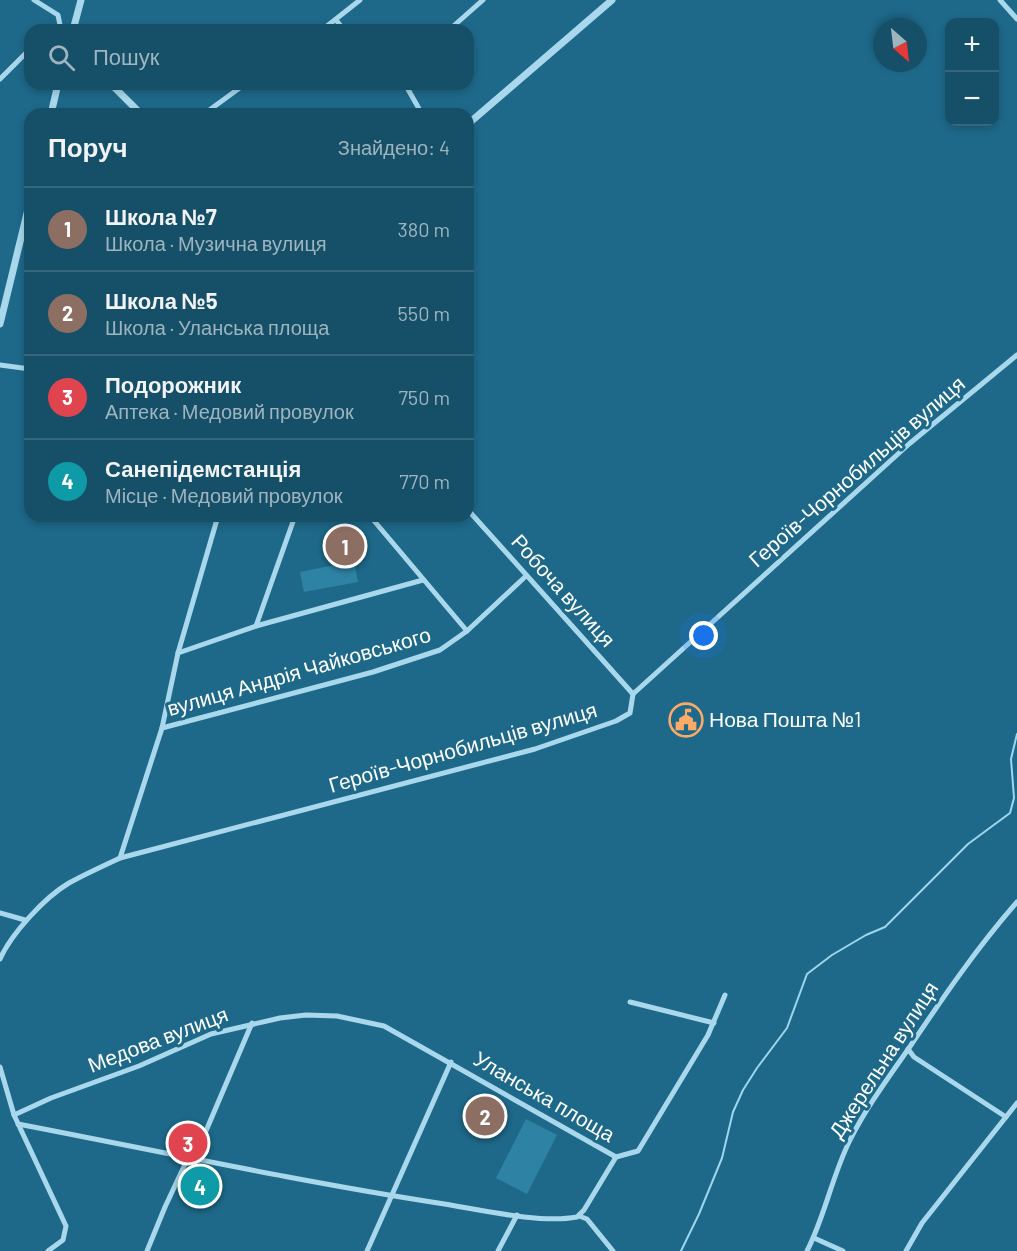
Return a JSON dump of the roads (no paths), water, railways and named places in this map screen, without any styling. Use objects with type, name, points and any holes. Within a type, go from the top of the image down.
[{"type":"street","points":[[34,0],[58,15],[60,24]]},
{"type":"street","points":[[75,24],[81,0]]},
{"type":"street","points":[[330,24],[360,0]]},
{"type":"street","points":[[456,24],[483,0]]},
{"type":"street","points":[[474,119],[612,0]]},
{"type":"street","points":[[1000,0],[1017,19]]},
{"type":"street","points":[[336,20],[340,24]]},
{"type":"street","points":[[0,79],[24,55]]},
{"type":"street","points":[[52,108],[57,90]]},
{"type":"street","points":[[117,90],[135,108]]},
{"type":"street","points":[[212,108],[237,90]]},
{"type":"street","points":[[408,90],[419,108]]},
{"type":"street","points":[[0,324],[24,226]]},
{"type":"street","name":"Героїв-Чорнобильців вулиця","points":[[0,959],[25,920],[67,884],[120,858],[535,749],[616,721],[630,713],[633,694],[909,444],[1017,355]]},
{"type":"street","points":[[0,365],[24,368]]},
{"type":"street","name":"Робоча вулиця","points":[[474,517],[633,694]]},
{"type":"street","points":[[120,858],[162,728],[178,653],[216,522]]},
{"type":"street","points":[[256,626],[293,522]]},
{"type":"street","points":[[375,522],[467,631]]},
{"type":"street","name":"вулиця Андрія Чайковського","points":[[162,728],[373,672],[440,650],[467,631],[526,576]]},
{"type":"street","points":[[178,653],[256,626],[423,580]]},
{"type":"street","name":"Джерельна вулиця","points":[[807,1251],[814,1238],[838,1165],[850,1139],[887,1078],[982,942],[1017,902]]},
{"type":"street","points":[[0,913],[25,920]]},
{"type":"street","points":[[616,1157],[638,1151],[714,1023],[725,994]]},
{"type":"street","points":[[630,1002],[714,1023]]},
{"type":"street","name":"Медова вулиця","points":[[14,1115],[51,1098],[139,1066],[211,1034],[252,1023],[306,1015],[358,1019],[384,1026],[452,1062]]},
{"type":"street","points":[[147,1251],[165,1207],[191,1159],[252,1023]]},
{"type":"street","points":[[908,1049],[914,1057],[1006,1117]]},
{"type":"street","name":"Уланська площа","points":[[367,1251],[452,1062],[616,1157],[579,1216]]},
{"type":"street","points":[[0,1067],[14,1115],[66,1226],[63,1240],[48,1251]]},
{"type":"street","points":[[906,1251],[922,1222],[1017,1104]]},
{"type":"street","points":[[18,1124],[392,1196],[517,1215],[567,1219],[579,1216],[587,1220],[613,1251]]},
{"type":"street","points":[[498,1251],[517,1215]]},
{"type":"street","points":[[814,1238],[843,1251]]},
{"type":"waterway","points":[[681,1251],[722,1158],[733,1112],[743,1090],[787,1028],[807,974],[832,955],[866,935],[885,927],[968,844],[1010,813],[1014,798],[1011,759],[1017,734]]},
{"type":"place","name":"Школа №7","points":[[345,546]]},
{"type":"place","name":"Нова Пошта №1","points":[[686,720]]},
{"type":"place","name":"Школа №5","points":[[485,1116]]},
{"type":"place","name":"Подорожник","points":[[188,1143]]},
{"type":"place","name":"Санепідемстанція","points":[[200,1186]]}]
